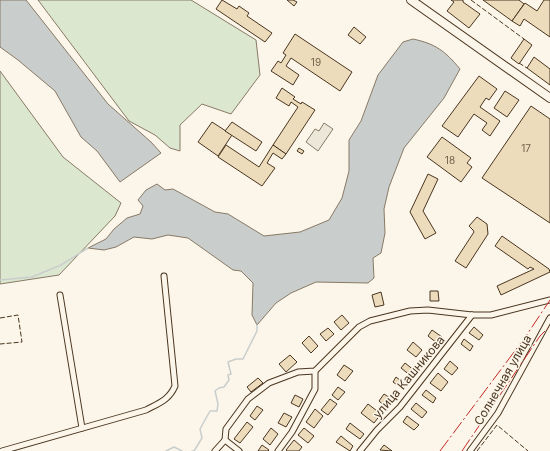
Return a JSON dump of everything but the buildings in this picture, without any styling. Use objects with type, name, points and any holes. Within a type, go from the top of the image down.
[{"type":"main road","points":[[411,0],[550,98]]},
{"type":"street","points":[[2,451],[146,410],[171,395],[175,386],[164,276]]},
{"type":"street","points":[[60,295],[82,428]]},
{"type":"street","points":[[215,451],[224,440],[226,429],[248,399],[269,383],[298,372],[315,371],[359,327],[370,321],[410,311],[428,310],[472,315],[491,315],[550,300]]},
{"type":"street","name":"улица Кашникова","points":[[360,451],[377,430],[400,407],[472,315]]},
{"type":"street","name":"Солнечная улица","points":[[470,451],[498,413],[550,318]]},
{"type":"street","points":[[278,451],[292,432],[315,389],[315,371]]},
{"type":"street","points":[[224,440],[239,451]]},
{"type":"green space","points":[[38,0],[191,0],[256,40],[260,75],[231,114],[202,104],[180,125],[180,151],[170,148],[155,135],[129,121]]},
{"type":"green space","points":[[0,71],[63,157],[121,203],[115,216],[59,275],[0,284]]},
{"type":"shaded area","points":[[0,0],[26,0],[108,104],[151,142],[161,153],[120,182],[97,151],[81,137],[55,91],[0,47]]},
{"type":"shaded area","points":[[413,39],[428,43],[440,49],[450,57],[460,69],[444,98],[404,148],[389,187],[384,209],[385,233],[381,253],[373,258],[374,278],[368,283],[316,282],[291,293],[276,303],[257,325],[252,315],[253,283],[241,271],[233,270],[188,238],[168,235],[152,239],[134,237],[116,247],[104,250],[88,248],[106,239],[114,229],[127,218],[140,214],[143,206],[138,200],[146,190],[157,184],[165,190],[173,189],[215,212],[228,214],[264,236],[300,232],[329,220],[342,198],[349,171],[349,140],[361,121],[378,75],[403,42]]},
{"type":"shaded area","points":[[324,123],[333,129],[318,151],[306,142],[315,129],[319,131]]},
{"type":"waterway","points":[[0,280],[32,277],[61,265],[88,248]]},
{"type":"waterway","points":[[192,451],[194,451],[202,438],[200,429],[210,411],[217,411],[218,404],[215,391],[224,387],[229,380],[228,375],[231,374],[228,362],[236,359],[243,359],[257,331],[257,325]]},
{"type":"waterway","points":[[166,451],[174,447],[182,451]]},
{"type":"fence","points":[[471,0],[524,39]]},
{"type":"fence","points":[[519,63],[527,68]]},
{"type":"fence","points":[[0,318],[18,315],[22,342],[0,344]]},
{"type":"fence","points":[[477,451],[497,425],[528,451]]},
{"type":"power","points":[[440,451],[526,336],[550,300]]},
{"type":"power","points":[[462,451],[540,336],[550,326]]}]
